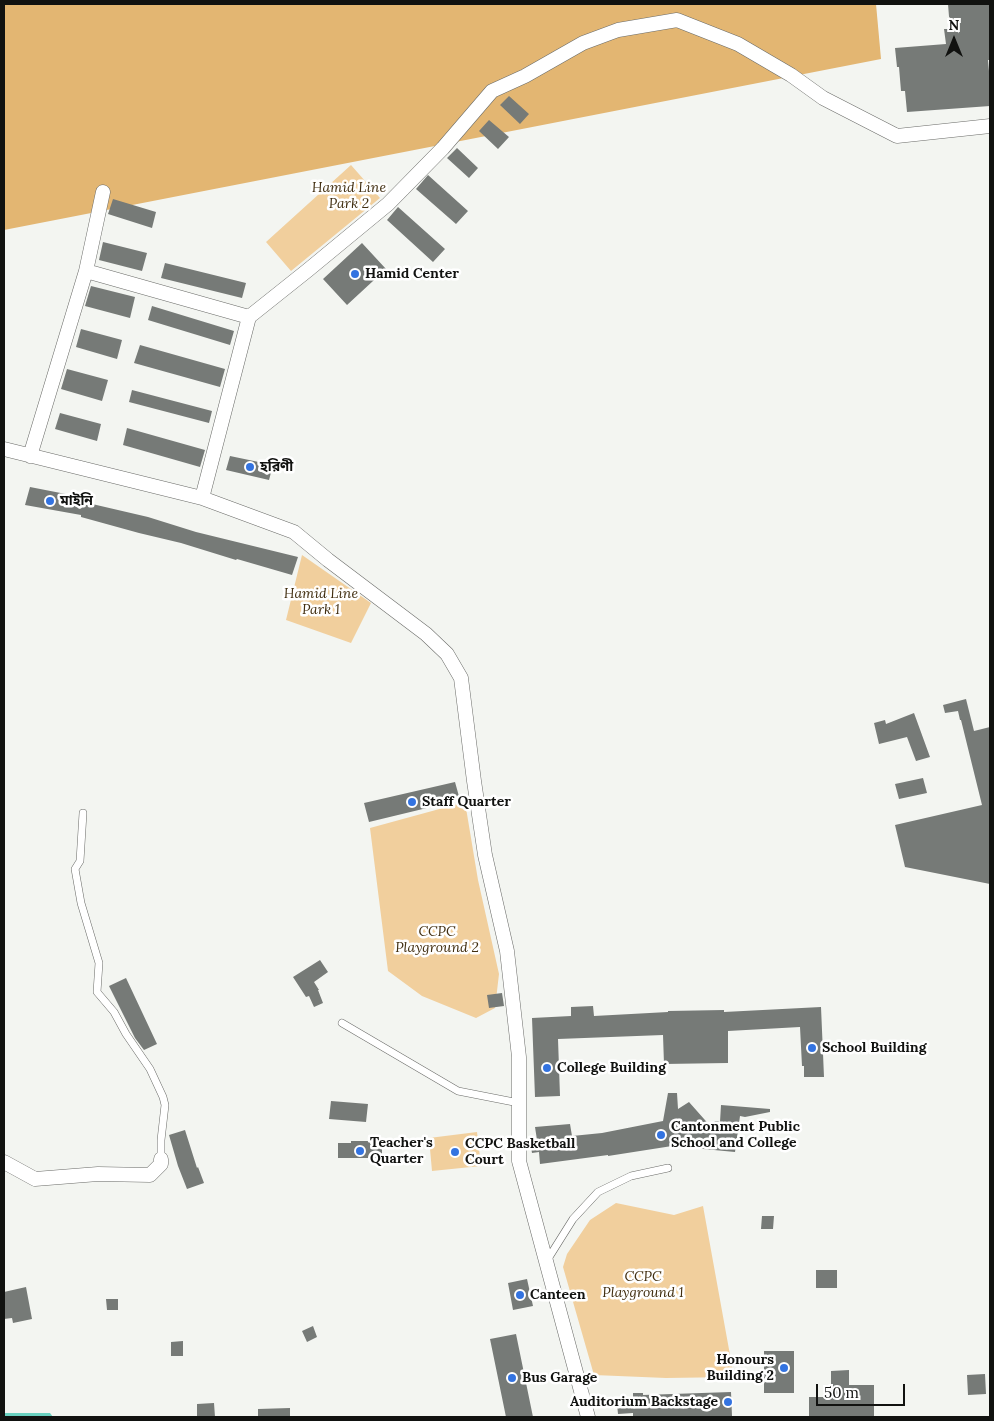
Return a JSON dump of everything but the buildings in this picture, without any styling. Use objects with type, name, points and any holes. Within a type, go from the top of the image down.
[{"type":"street","points":[[202,498],[249,317],[388,204],[443,148],[492,91],[525,76],[583,43],[618,30],[676,20],[738,44],[791,75],[823,98],[897,136],[990,126]]},
{"type":"street","points":[[30,456],[86,271],[103,192]]},
{"type":"street","points":[[86,271],[249,317]]},
{"type":"street","points":[[4,449],[202,498],[294,532],[426,634],[447,654],[461,678],[485,855],[507,951],[520,1057],[518,1161],[588,1417]]},
{"type":"street","points":[[4,1162],[35,1179],[98,1174],[150,1174],[161,1164],[161,1159]]},
{"type":"lane","points":[[83,813],[80,861],[74,869],[81,903],[99,963],[97,992],[114,1012],[126,1034],[150,1069],[163,1097],[165,1105],[161,1159]]},
{"type":"lane","points":[[342,1023],[458,1091],[519,1103]]},
{"type":"lane","points":[[546,1262],[573,1219],[598,1192],[631,1176],[668,1168]]},
{"type":"green space","name":"Hamid Line Park 2","points":[[351,165],[380,198],[291,271],[266,242]]},
{"type":"green space","name":"Hamid Line Park 1","points":[[302,555],[371,603],[351,643],[286,620]]},
{"type":"green space","name":"CCPC Playground 2","points":[[465,802],[478,880],[499,974],[495,1008],[476,1018],[422,996],[388,971],[370,828]]},
{"type":"green space","name":"CCPC Basketball Court","points":[[477,1132],[481,1166],[432,1171],[429,1138]]},
{"type":"green space","name":"CCPC Playground 1","points":[[616,1203],[674,1215],[703,1206],[734,1377],[666,1378],[594,1375],[563,1267],[567,1254],[590,1220]]},
{"type":"shaded area","points":[[4,4],[876,4],[881,59],[4,230]]},
{"type":"shaded area","points":[[4,1413],[50,1413],[53,1417],[4,1417]]},
{"type":"place","name":"Hamid Center","points":[[355,274]]},
{"type":"place","name":"হরিণী","points":[[250,467]]},
{"type":"place","name":"মাইনি","points":[[50,501]]},
{"type":"place","name":"Staff Quarter","points":[[412,802]]},
{"type":"place","name":"School Building","points":[[812,1048]]},
{"type":"place","name":"College Building","points":[[547,1068]]},
{"type":"place","name":"Cantonment Public School and College","points":[[661,1135]]},
{"type":"place","name":"Teacher's Quarter","points":[[360,1151]]},
{"type":"place","name":"CCPC Basketball Court","points":[[455,1152]]},
{"type":"place","name":"Canteen","points":[[520,1295]]},
{"type":"place","name":"Honours Building 2","points":[[784,1368]]},
{"type":"place","name":"Bus Garage","points":[[512,1378]]},
{"type":"place","name":"Auditorium Backstage","points":[[728,1402]]}]
